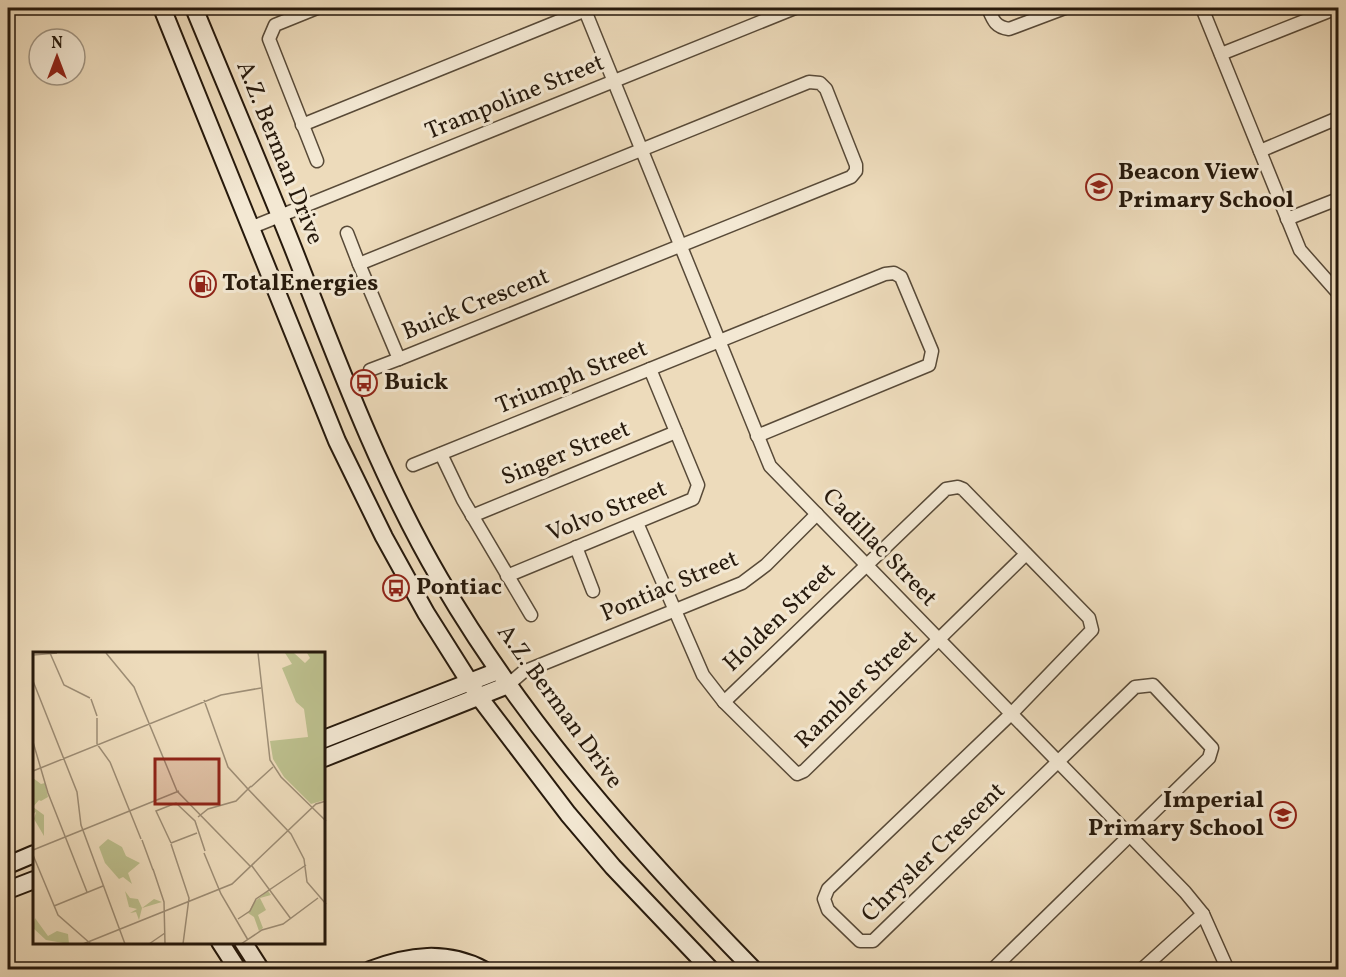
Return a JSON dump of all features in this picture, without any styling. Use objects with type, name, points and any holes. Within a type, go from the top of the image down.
[{"type":"main road","points":[[162,8],[250,228],[357,483],[426,613],[480,697],[588,838],[711,969]]},
{"type":"main road","name":"A.Z. Berman Drive","points":[[194,8],[333,350],[383,465],[434,569],[498,671],[598,803],[754,969]]},
{"type":"main road","points":[[326,738],[498,671]]},
{"type":"main road","points":[[326,757],[508,685]]},
{"type":"main road","points":[[8,865],[33,854]]},
{"type":"main road","points":[[8,890],[33,880]]},
{"type":"main road","points":[[221,944],[238,969]]},
{"type":"main road","points":[[244,944],[261,969]]},
{"type":"main road","points":[[370,969],[405,957],[439,963],[455,958],[484,969]]},
{"type":"street","points":[[317,8],[275,26],[269,39],[317,160]]},
{"type":"street","points":[[302,125],[587,8]]},
{"type":"street","name":"Cadillac Street","points":[[587,8],[614,81],[770,466],[1203,914],[1228,969]]},
{"type":"street","name":"Trampoline Street","points":[[250,228],[795,8]]},
{"type":"street","points":[[988,8],[994,23],[999,28],[1009,29],[1065,8]]},
{"type":"street","points":[[1202,8],[1304,257],[1338,293]]},
{"type":"street","points":[[1221,54],[1337,8]]},
{"type":"street","name":"Buick Crescent","points":[[347,233],[399,359],[854,174],[856,165],[831,100],[820,83],[809,82],[642,149]]},
{"type":"street","points":[[1260,151],[1338,118]]},
{"type":"street","points":[[359,264],[642,149]]},
{"type":"street","points":[[1287,219],[1338,199]]},
{"type":"street","name":"Triumph Street","points":[[413,465],[885,273],[894,273],[904,281],[932,351],[929,366],[757,436]]},
{"type":"street","points":[[370,370],[399,359]]},
{"type":"street","name":"Volvo Street","points":[[507,576],[693,499],[698,485],[650,369]]},
{"type":"street","name":"Singer Street","points":[[472,516],[676,432]]},
{"type":"street","points":[[441,454],[472,516],[531,615]]},
{"type":"street","name":"Holden Street","points":[[724,702],[866,565],[952,487],[963,489],[1026,554]]},
{"type":"street","name":"Pontiac Street","points":[[508,685],[523,672],[726,590],[755,574],[817,514]]},
{"type":"street","name":"Rambler Street","points":[[637,523],[698,667],[724,702],[792,772],[800,773],[939,639]]},
{"type":"street","points":[[576,547],[593,591]]},
{"type":"street","points":[[939,639],[1026,554]]},
{"type":"street","name":"Chrysler Crescent","points":[[1026,554],[1089,618],[1092,630],[1011,713],[828,889],[824,899],[828,910],[860,941],[873,941],[1135,687],[1153,685],[1209,743],[1211,753],[1130,836]]},
{"type":"street","name":"Pontiac Street","points":[[498,671],[523,672]]},
{"type":"street","points":[[992,969],[1130,836]]},
{"type":"street","points":[[1141,969],[1203,914]]},
{"type":"place","name":"Beacon View Primary School","points":[[1099,187]]},
{"type":"place","name":"TotalEnergies","points":[[203,284]]},
{"type":"place","name":"Buick","points":[[364,383]]},
{"type":"place","name":"Pontiac","points":[[396,588]]},
{"type":"place","name":"Imperial Primary School","points":[[1283,815]]}]
